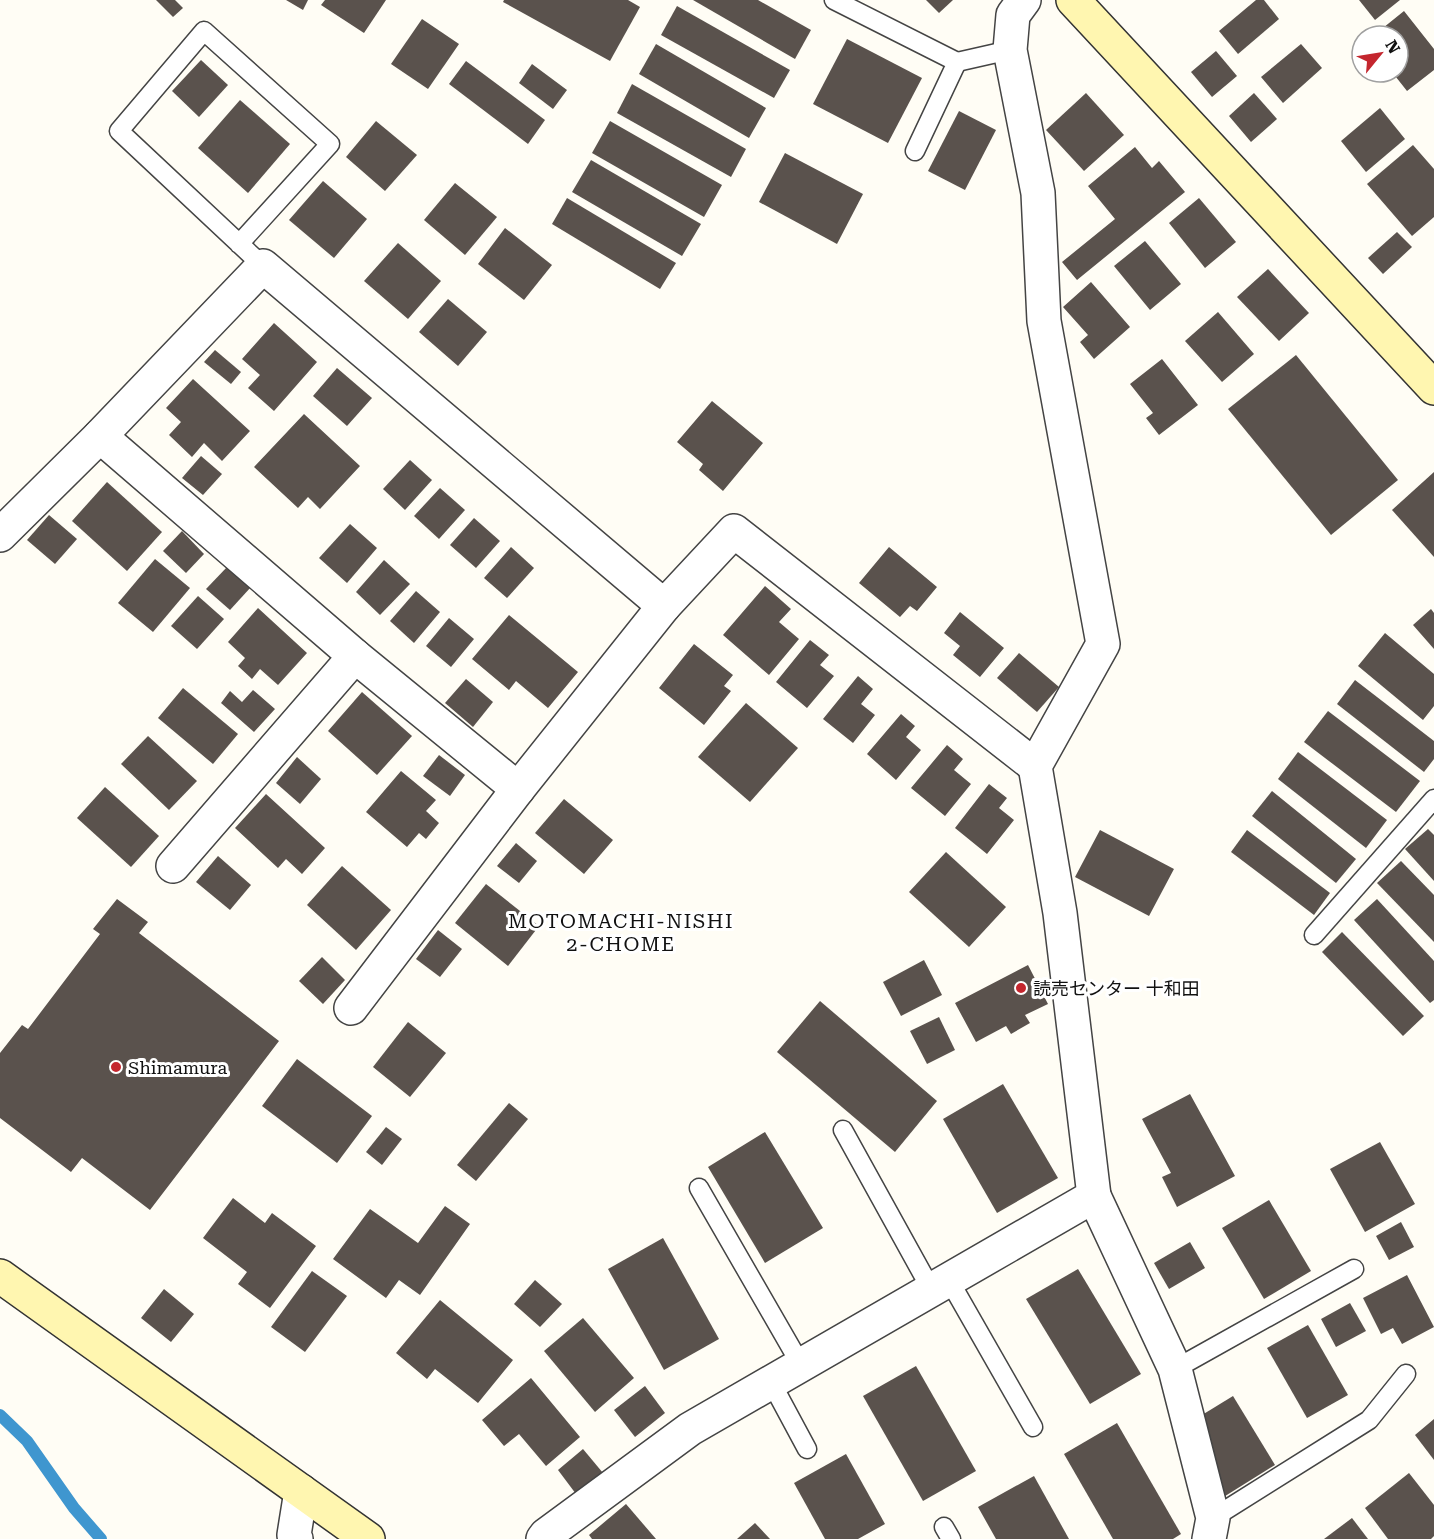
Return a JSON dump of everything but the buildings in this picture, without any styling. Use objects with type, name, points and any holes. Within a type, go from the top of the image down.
[{"type":"street","points":[[1024,0],[1013,15],[1010,50],[1038,193],[1044,321],[1103,644],[1035,766],[1060,913],[1094,1196],[1175,1369],[1211,1529]]},
{"type":"street","points":[[1073,0],[1434,388]]},
{"type":"street","points":[[0,536],[100,436],[263,266],[664,606]]},
{"type":"street","points":[[100,436],[355,656],[518,789]]},
{"type":"street","points":[[351,1008],[518,789],[664,606],[734,531],[1035,766]]},
{"type":"street","points":[[173,866],[355,656]]},
{"type":"street","points":[[543,1539],[690,1429],[1094,1196]]},
{"type":"street","points":[[0,1276],[368,1539]]},
{"type":"street","points":[[296,1539],[294,1535],[301,1491]]},
{"type":"lane","points":[[834,0],[957,62],[1010,50]]},
{"type":"lane","points":[[239,244],[330,144],[204,31],[119,131],[239,244],[263,266]]},
{"type":"lane","points":[[915,151],[957,62]]},
{"type":"lane","points":[[1314,935],[1434,799]]},
{"type":"lane","points":[[843,1130],[940,1285],[1033,1427]]},
{"type":"lane","points":[[699,1188],[801,1365]]},
{"type":"lane","points":[[1175,1369],[1354,1269]]},
{"type":"lane","points":[[1211,1529],[1369,1420],[1406,1374]]},
{"type":"lane","points":[[771,1382],[807,1449]]},
{"type":"waterway","points":[[0,1415],[27,1441],[74,1508],[101,1539]]},
{"type":"place","name":"読売センター 十和田","points":[[1021,988]]},
{"type":"place","name":"Shimamura","points":[[116,1067]]},
{"type":"district","name":"MOTOMACHI-NISHI 2-CHOME","points":[[621,932]]}]
